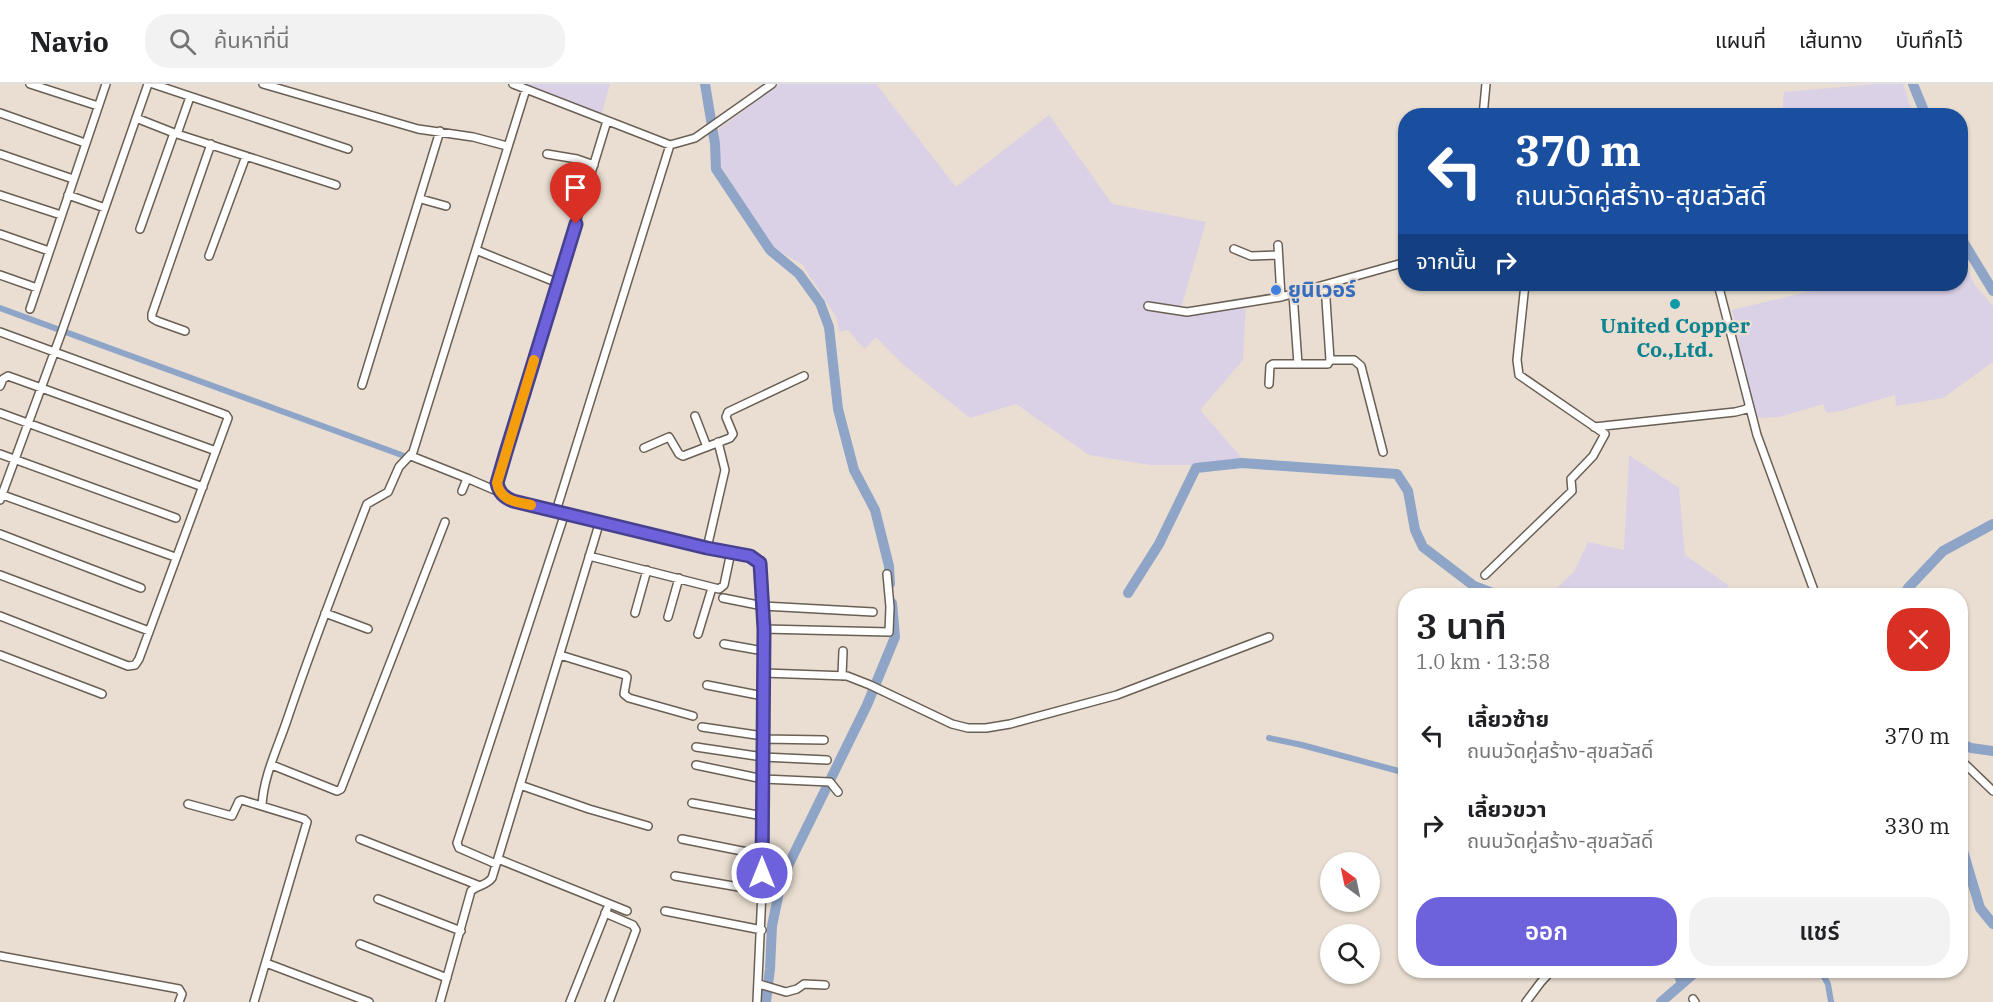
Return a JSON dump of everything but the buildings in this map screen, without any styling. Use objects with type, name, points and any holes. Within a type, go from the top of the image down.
[{"type":"street","points":[[30,84],[98,106]]},
{"type":"street","points":[[30,309],[106,84]]},
{"type":"street","points":[[148,84],[55,351],[1,496],[175,557]]},
{"type":"street","points":[[153,84],[348,149]]},
{"type":"street","points":[[263,84],[409,127],[473,136],[507,146]]},
{"type":"street","points":[[513,84],[670,145],[686,142],[709,130],[772,84]]},
{"type":"street","points":[[1484,108],[1486,84]]},
{"type":"street","points":[[262,806],[263,793],[272,765],[325,613],[367,504],[388,492],[399,466],[411,456],[526,89]]},
{"type":"street","points":[[140,229],[190,97]]},
{"type":"street","points":[[0,113],[85,143]]},
{"type":"street","points":[[136,118],[175,133],[336,185]]},
{"type":"street","points":[[499,492],[497,483],[607,121]]},
{"type":"street","points":[[362,385],[440,131]]},
{"type":"street","points":[[185,331],[157,321],[152,318],[152,314],[211,144]]},
{"type":"street","points":[[556,511],[670,145]]},
{"type":"street","points":[[0,154],[73,179]]},
{"type":"street","points":[[547,154],[578,159],[594,165]]},
{"type":"street","points":[[208,256],[246,156]]},
{"type":"street","points":[[0,195],[61,215]]},
{"type":"street","points":[[68,195],[105,208]]},
{"type":"street","points":[[421,199],[446,206]]},
{"type":"street","points":[[0,234],[49,251]]},
{"type":"street","points":[[1278,245],[1281,297]]},
{"type":"street","points":[[1234,249],[1251,256],[1278,255]]},
{"type":"street","points":[[476,250],[558,283]]},
{"type":"street","points":[[1148,306],[1187,312],[1281,297],[1398,264]]},
{"type":"street","points":[[0,275],[37,288]]},
{"type":"street","points":[[1269,384],[1270,366],[1328,364],[1330,360],[1326,285]]},
{"type":"street","points":[[1485,576],[1572,491],[1571,479],[1593,456],[1605,434],[1519,375],[1517,360],[1524,291]]},
{"type":"street","points":[[1720,291],[1748,407],[1813,588]]},
{"type":"street","points":[[1293,294],[1298,364]]},
{"type":"street","points":[[0,332],[227,415],[228,420],[175,557],[138,662],[132,666],[76,647],[0,616]]},
{"type":"street","points":[[1330,360],[1354,360],[1361,366],[1383,452]]},
{"type":"street","points":[[0,386],[3,379],[8,376],[216,451]]},
{"type":"street","points":[[644,448],[669,437],[682,456],[730,438],[733,434],[726,417],[728,412],[804,376]]},
{"type":"street","points":[[1594,427],[1724,413],[1748,407]]},
{"type":"street","points":[[0,413],[203,487]]},
{"type":"street","points":[[695,416],[706,447]]},
{"type":"street","points":[[707,548],[725,470],[718,442]]},
{"type":"street","points":[[0,454],[176,518]]},
{"type":"street","points":[[411,456],[499,492],[513,501],[707,548],[754,557],[760,563],[764,673],[762,930],[761,984],[758,1002]]},
{"type":"street","points":[[462,491],[469,479]]},
{"type":"street","points":[[565,513],[458,843],[459,848],[627,911]]},
{"type":"street","points":[[440,1002],[471,891],[489,882],[497,862],[600,521]]},
{"type":"street","points":[[272,765],[336,791],[341,789],[445,522]]},
{"type":"street","points":[[0,534],[141,588]]},
{"type":"street","points":[[589,556],[719,589],[723,587],[731,552]]},
{"type":"street","points":[[634,613],[647,570]]},
{"type":"street","points":[[764,629],[890,632],[886,574]]},
{"type":"street","points":[[0,575],[149,631]]},
{"type":"street","points":[[668,617],[679,578]]},
{"type":"street","points":[[698,634],[712,588]]},
{"type":"street","points":[[723,598],[763,606],[873,612]]},
{"type":"street","points":[[325,613],[368,629]]},
{"type":"street","points":[[764,673],[842,676],[870,685],[952,724],[968,728],[995,727],[1117,694],[1269,638]]},
{"type":"street","points":[[724,644],[764,651]]},
{"type":"street","points":[[842,676],[843,651]]},
{"type":"street","points":[[560,654],[625,675],[627,677],[624,694],[628,698],[693,716]]},
{"type":"street","points":[[0,655],[102,694]]},
{"type":"street","points":[[707,685],[763,696]]},
{"type":"street","points":[[702,727],[763,737],[824,740]]},
{"type":"street","points":[[696,747],[763,757],[827,760]]},
{"type":"street","points":[[696,765],[763,779],[828,781],[838,792]]},
{"type":"street","points":[[1968,767],[1993,791]]},
{"type":"street","points":[[520,785],[589,809],[648,826]]},
{"type":"street","points":[[188,804],[230,816],[234,814],[241,800],[304,819],[307,822],[254,1002]]},
{"type":"street","points":[[692,803],[763,816]]},
{"type":"street","points":[[360,839],[480,886]]},
{"type":"street","points":[[682,839],[762,855]]},
{"type":"street","points":[[675,876],[762,891]]},
{"type":"street","points":[[378,898],[461,931]]},
{"type":"street","points":[[570,1002],[609,904]]},
{"type":"street","points":[[665,911],[762,930]]},
{"type":"street","points":[[605,913],[633,926],[636,930],[609,1002]]},
{"type":"street","points":[[360,944],[447,978]]},
{"type":"street","points":[[0,956],[179,988],[182,994],[179,1002]]},
{"type":"street","points":[[266,963],[369,1002]]},
{"type":"street","points":[[1526,1002],[1545,978]]},
{"type":"street","points":[[761,984],[786,992],[804,984],[825,985]]},
{"type":"shaded area","points":[[517,84],[610,84],[601,116]]},
{"type":"shaded area","points":[[779,84],[876,84],[956,187],[1049,115],[1112,204],[1206,222],[1181,308],[1246,300],[1243,360],[1200,410],[1248,465],[1150,465],[1089,455],[1016,404],[970,418],[905,366],[876,337],[864,349],[848,330],[839,332],[837,318],[802,264],[771,247],[718,161],[719,129]]},
{"type":"shaded area","points":[[1876,84],[1903,84],[1911,108],[1783,108],[1784,92]]},
{"type":"shaded area","points":[[1968,270],[1975,285],[1993,306],[1993,362],[1943,398],[1896,406],[1895,395],[1841,411],[1827,413],[1823,404],[1780,417],[1755,418],[1732,310],[1812,291],[1968,291]]},
{"type":"shaded area","points":[[1629,455],[1679,488],[1685,555],[1728,585],[1727,588],[1557,588],[1574,572],[1588,542],[1624,550]]},
{"type":"waterway","points":[[705,84],[715,144],[716,169],[770,250],[799,274],[820,303],[829,327],[838,409],[854,470],[875,510],[889,566],[890,584]]},
{"type":"waterway","points":[[1913,84],[1923,108]]},
{"type":"waterway","points":[[1968,250],[1993,291]]},
{"type":"waterway","points":[[0,308],[407,457]]},
{"type":"waterway","points":[[1128,593],[1159,544],[1196,468],[1242,463],[1397,474],[1408,491],[1415,530],[1423,547],[1479,588]]},
{"type":"waterway","points":[[1908,588],[1943,551],[1993,524]]},
{"type":"waterway","points":[[766,1002],[772,926],[782,878],[867,705],[895,637],[892,603]]},
{"type":"waterway","points":[[1269,738],[1398,771]]},
{"type":"waterway","points":[[1968,747],[1993,751]]},
{"type":"waterway","points":[[1968,868],[1980,908],[1993,924]]},
{"type":"waterway","points":[[1678,978],[1681,987]]},
{"type":"waterway","points":[[1661,1002],[1689,978]]},
{"type":"waterway","points":[[1825,978],[1831,1002]]},
{"type":"slow traffic","points":[[531,505],[505,497],[499,492],[497,483],[534,360]]},
{"type":"place","name":"ยูนิเวอร์","points":[[1276,290]]},
{"type":"place","name":"United Copper Co.,Ltd.","points":[[1675,304]]},
{"type":"route","points":[[576,224],[497,483],[499,492],[513,501],[707,548],[754,557],[760,563],[764,629],[762,873]]}]
